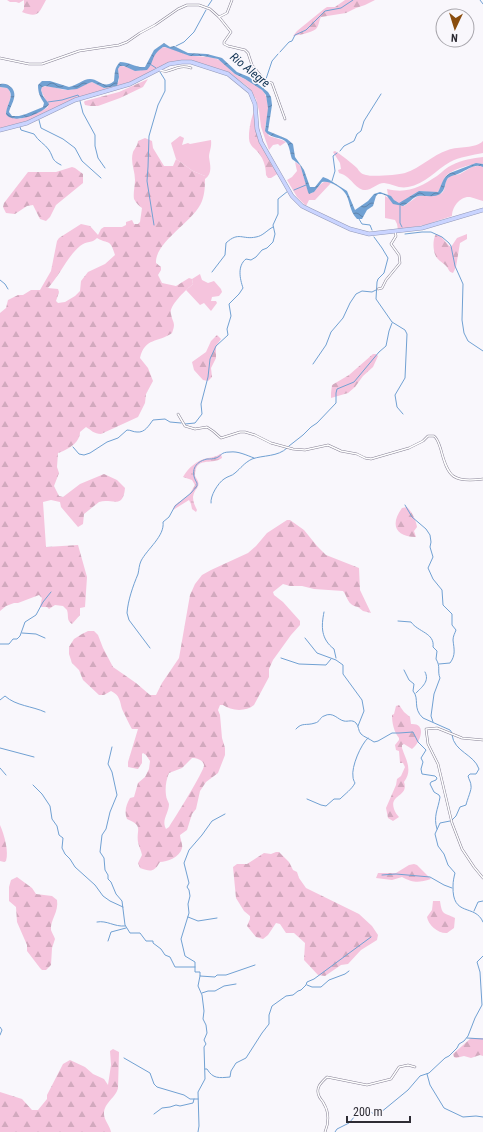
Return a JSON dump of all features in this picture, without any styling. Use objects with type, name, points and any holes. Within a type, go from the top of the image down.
[{"type":"highway","points":[[0,130],[27,123],[75,100],[130,84],[176,62],[191,62],[223,71],[232,76],[245,87],[253,98],[256,110],[256,129],[261,142],[288,190],[296,201],[310,210],[356,232],[369,234],[433,225],[483,210]]},
{"type":"street","points":[[219,17],[227,13],[232,0]]},
{"type":"street","points":[[0,58],[33,64],[42,64],[79,51],[119,45],[127,42],[137,34],[155,25],[178,8],[186,5],[203,6],[210,9],[219,17],[231,32],[224,44],[247,51],[252,65],[266,82],[272,83],[285,119]]},
{"type":"street","points":[[159,69],[164,72],[181,66],[191,68]]},
{"type":"street","points":[[378,289],[382,288],[386,280],[400,263],[399,255],[391,244],[396,236],[395,231]]},
{"type":"street","points":[[178,414],[185,426],[195,429],[207,428],[222,438],[238,432],[245,432],[255,435],[270,444],[305,450],[328,445],[341,451],[358,454],[369,459],[404,450],[421,442],[430,435],[434,436],[438,441],[445,467],[453,476],[460,480],[474,480],[483,478]]},
{"type":"street","points":[[483,740],[462,738],[437,728],[426,729],[428,744],[438,764],[452,824],[462,849],[483,878]]},
{"type":"street","points":[[325,1132],[328,1115],[324,1103],[317,1091],[320,1084],[327,1077],[367,1085],[391,1079],[399,1067],[408,1065],[415,1067]]},
{"type":"green space","points":[[7,0],[24,0],[19,3],[10,2]]},
{"type":"green space","points":[[24,0],[46,0],[40,11],[32,15],[22,12],[24,9]]},
{"type":"green space","points":[[345,0],[375,0],[346,13],[321,17],[316,29],[308,33],[293,36],[324,9],[327,7],[335,7]]},
{"type":"green space","points":[[163,47],[191,55],[210,57],[221,61],[235,74],[259,87],[265,94],[268,102],[268,115],[265,127],[269,136],[286,142],[280,146],[278,144],[273,145],[269,150],[261,127],[256,99],[248,87],[228,72],[201,64],[176,62],[134,82],[91,95],[24,123],[0,129],[0,87],[7,88],[10,93],[10,100],[6,114],[20,119],[48,107],[41,90],[42,87],[49,86],[71,90],[92,82],[104,88],[116,86],[119,80],[118,69],[120,66],[139,71],[145,69],[149,65],[153,55]]},
{"type":"green space","points":[[148,79],[143,87],[120,98],[98,106],[85,105],[85,101],[119,92]]},
{"type":"green space","points":[[255,110],[264,143],[270,158],[279,173],[271,178],[268,178],[266,175],[265,165],[249,140],[250,126]]},
{"type":"green space","points":[[180,136],[184,138],[182,145],[211,140],[209,157],[210,172],[208,177],[205,179],[205,176],[193,171],[176,159],[171,143]]},
{"type":"green space","points":[[145,138],[152,141],[153,148],[164,166],[173,166],[176,159],[193,171],[205,176],[204,195],[198,209],[168,239],[157,255],[156,263],[161,267],[158,275],[162,283],[176,286],[189,278],[192,279],[193,284],[172,307],[171,314],[174,325],[172,333],[149,343],[142,351],[140,358],[148,368],[153,381],[146,394],[145,403],[138,417],[101,434],[94,433],[86,427],[80,432],[78,440],[75,443],[69,448],[58,453],[57,467],[59,473],[54,486],[59,496],[63,497],[80,484],[104,474],[117,480],[125,488],[122,499],[116,502],[99,502],[84,514],[83,524],[78,527],[61,507],[60,502],[51,500],[43,502],[46,547],[78,545],[87,577],[85,607],[80,608],[80,615],[72,624],[68,619],[67,610],[63,606],[55,605],[49,609],[47,607],[40,607],[42,598],[39,595],[6,606],[0,611],[0,313],[6,308],[8,300],[18,295],[23,295],[31,290],[40,290],[51,271],[57,241],[59,238],[81,224],[90,226],[98,235],[104,227],[122,227],[126,225],[126,222],[132,220],[134,224],[138,224],[140,222],[142,208],[134,199],[135,176],[132,159],[133,152],[138,141]],"holes":[[[97,238],[112,246],[115,255],[105,264],[88,272],[81,281],[80,291],[75,296],[65,302],[58,303],[56,301],[59,292],[58,289],[48,288],[75,250],[85,243],[94,241]]]},
{"type":"green space","points":[[483,141],[483,153],[454,160],[420,183],[399,187],[384,183],[367,190],[361,189],[347,177],[339,173],[338,170],[341,169],[340,163],[333,152],[335,151],[343,156],[363,174],[369,176],[385,176],[411,171],[442,152],[480,144]]},
{"type":"green space","points":[[483,157],[483,164],[463,167],[447,174],[438,192],[421,191],[400,203],[397,203],[388,195],[387,189],[401,191],[414,188],[431,180],[456,163]]},
{"type":"green space","points":[[295,162],[300,165],[309,194],[315,191],[324,182],[331,183],[315,200],[309,200],[306,206],[297,197],[287,180],[297,171]]},
{"type":"green space","points":[[481,165],[483,167],[483,201],[470,197],[463,198],[453,209],[452,216],[425,225],[398,230],[395,220],[385,218],[385,196],[404,206],[418,196],[437,195],[442,193],[446,181],[450,176],[460,174],[472,167]]},
{"type":"green space","points":[[72,167],[83,174],[83,183],[56,205],[50,217],[46,221],[40,219],[33,205],[27,206],[15,214],[6,213],[3,207],[4,203],[28,172],[56,172]]},
{"type":"green space","points":[[436,234],[451,247],[457,238],[467,234],[467,239],[460,243],[456,267],[453,273],[436,256],[434,243]]},
{"type":"green space","points":[[200,274],[202,280],[208,283],[214,281],[222,292],[219,296],[212,297],[211,301],[216,301],[217,303],[211,311],[204,303],[200,305],[186,290],[193,284],[192,279]]},
{"type":"green space","points":[[217,335],[221,339],[216,346],[216,358],[211,368],[212,377],[208,381],[203,380],[194,370],[192,362],[206,352],[211,341]]},
{"type":"green space","points":[[373,354],[378,356],[373,367],[363,376],[355,387],[348,393],[331,398],[332,385],[349,375]]},
{"type":"green space","points":[[220,454],[222,458],[218,460],[204,462],[198,465],[195,476],[198,485],[193,497],[197,510],[196,512],[192,509],[189,500],[173,510],[175,505],[189,495],[195,485],[192,480],[183,477],[187,471],[200,461]]},
{"type":"green space","points":[[407,507],[416,522],[417,527],[414,531],[416,537],[403,535],[397,528],[396,519],[398,514],[402,508]]},
{"type":"green space","points":[[287,520],[290,520],[304,530],[326,555],[359,568],[360,590],[371,613],[354,606],[348,600],[343,591],[314,589],[283,584],[273,592],[274,595],[283,602],[300,621],[300,625],[273,660],[269,669],[269,677],[254,705],[247,709],[238,710],[220,705],[218,710],[220,715],[225,755],[218,773],[206,782],[200,791],[196,809],[192,814],[187,830],[180,835],[182,846],[181,851],[173,858],[160,862],[156,868],[152,870],[140,868],[138,863],[142,855],[138,842],[138,828],[136,824],[127,819],[126,811],[130,798],[134,797],[138,783],[145,777],[149,769],[150,761],[143,753],[142,763],[138,769],[128,767],[128,762],[138,729],[132,729],[122,709],[119,699],[114,693],[111,691],[104,695],[99,695],[83,680],[79,670],[72,663],[69,654],[69,647],[74,639],[88,631],[94,631],[98,635],[113,667],[150,695],[156,695],[162,683],[179,658],[190,595],[195,584],[202,575],[248,553],[267,533]],"holes":[[[192,758],[202,762],[204,765],[203,769],[183,805],[169,827],[166,829],[164,823],[169,807],[166,796],[167,778],[169,773],[182,768]]]},
{"type":"green space","points":[[399,705],[410,717],[411,724],[419,727],[421,734],[418,742],[412,749],[404,744],[402,745],[408,765],[408,773],[404,782],[404,790],[396,798],[393,804],[399,817],[393,821],[388,818],[386,808],[397,779],[401,776],[405,767],[403,763],[400,763],[399,751],[396,750],[395,745],[399,738],[392,721],[392,715],[394,714],[396,706]]},
{"type":"green space","points":[[0,825],[7,857],[6,861],[4,862],[0,861]]},
{"type":"green space","points":[[279,852],[289,862],[293,870],[297,872],[306,888],[359,914],[372,926],[378,935],[377,940],[361,950],[348,964],[341,965],[325,976],[318,975],[304,960],[305,943],[294,933],[286,933],[280,924],[276,923],[268,935],[263,939],[256,937],[247,926],[250,916],[244,911],[236,898],[233,867],[237,864],[247,864],[264,853],[271,854]]},
{"type":"green space","points":[[409,865],[417,865],[431,879],[416,882],[402,877],[392,880],[376,878],[378,873],[396,873]]},
{"type":"green space","points":[[17,877],[32,888],[36,894],[52,896],[57,900],[57,908],[51,926],[55,939],[52,948],[51,965],[46,970],[42,970],[40,968],[27,951],[27,945],[17,922],[16,907],[9,901],[9,887],[11,880]]},
{"type":"green space","points":[[433,901],[440,901],[443,911],[455,918],[454,928],[447,933],[437,930],[429,923],[427,917],[432,910]]},
{"type":"green space","points":[[471,1038],[483,1038],[483,1056],[480,1055],[471,1058],[464,1056],[454,1057],[453,1054]]},
{"type":"green space","points":[[113,1049],[119,1052],[118,1088],[115,1095],[106,1106],[104,1114],[111,1132],[0,1132],[0,1092],[22,1099],[32,1110],[38,1110],[47,1099],[47,1095],[63,1064],[70,1060],[85,1067],[93,1074],[104,1079],[108,1085],[111,1065],[110,1051]]},
{"type":"water","points":[[164,43],[170,47],[174,46],[188,53],[207,54],[222,58],[237,72],[249,77],[268,92],[271,97],[272,105],[268,131],[287,139],[293,144],[295,157],[304,170],[310,187],[315,187],[323,177],[328,179],[347,191],[355,210],[368,201],[374,194],[380,192],[391,196],[399,203],[419,191],[438,192],[444,179],[450,173],[476,163],[483,164],[483,167],[474,166],[451,176],[448,178],[443,191],[440,194],[433,196],[418,196],[403,206],[393,204],[387,196],[378,194],[373,206],[367,210],[362,219],[357,219],[352,212],[345,193],[335,184],[322,182],[314,192],[309,194],[300,165],[292,159],[287,143],[282,139],[267,134],[265,131],[268,108],[266,95],[262,90],[235,74],[218,59],[203,56],[190,56],[165,47],[156,53],[147,70],[135,71],[124,66],[120,66],[118,69],[119,77],[117,86],[104,88],[92,82],[77,89],[68,90],[45,86],[42,87],[41,90],[43,96],[49,104],[42,111],[15,119],[6,114],[11,94],[7,88],[0,87],[0,84],[6,84],[14,91],[14,100],[9,112],[12,116],[19,116],[43,107],[44,103],[38,88],[38,85],[42,81],[50,81],[69,87],[90,79],[107,84],[114,81],[116,69],[120,62],[145,67],[154,50]]},
{"type":"waterway","points":[[208,6],[212,0]]},
{"type":"waterway","points":[[280,52],[289,42],[292,41],[295,35],[306,30],[325,11],[341,8],[353,0]]},
{"type":"waterway","points":[[480,0],[483,4]]},
{"type":"waterway","points":[[176,46],[184,42],[194,32],[206,10]]},
{"type":"waterway","points":[[266,79],[272,61],[278,54]]},
{"type":"waterway","points":[[150,64],[156,68]]},
{"type":"waterway","points":[[154,225],[147,181],[149,136],[158,105],[165,91],[165,80],[160,72]]},
{"type":"waterway","name":"Rio Alegre","points":[[263,89],[265,83]]},
{"type":"waterway","points":[[340,151],[344,146],[354,141],[357,134],[361,131],[364,121],[381,94]]},
{"type":"waterway","points":[[48,102],[62,100],[78,95],[79,97]]},
{"type":"waterway","points":[[80,101],[83,113],[95,135],[95,146],[98,158],[105,168]]},
{"type":"waterway","points":[[39,120],[41,128],[63,139],[75,148],[82,161],[101,178]]},
{"type":"waterway","points":[[20,127],[21,130],[34,134],[51,153],[54,160],[61,165]]},
{"type":"waterway","points":[[332,181],[335,171],[333,156],[337,153]]},
{"type":"waterway","points":[[294,190],[306,185]]},
{"type":"waterway","points":[[185,424],[195,423],[202,414],[201,404],[208,377],[210,359],[216,346],[228,335],[227,329],[231,316],[229,304],[243,288],[240,277],[241,265],[246,259],[251,260],[256,257],[262,250],[267,248],[273,242],[275,234],[273,225],[278,214],[278,199],[288,191]]},
{"type":"waterway","points":[[400,206],[400,223],[402,227]]},
{"type":"waterway","points":[[359,219],[362,224],[370,225],[372,230]]},
{"type":"waterway","points":[[212,272],[225,255],[226,243],[230,239],[234,237],[251,238],[263,234],[273,227]]},
{"type":"waterway","points":[[405,234],[431,232],[442,237],[449,243],[455,266],[463,284],[462,320],[464,333],[468,341],[483,351]]},
{"type":"waterway","points":[[374,237],[388,258],[384,273],[377,282],[376,299],[392,322],[405,330],[407,334],[405,378],[395,395],[397,407],[403,414]]},
{"type":"waterway","points":[[0,280],[8,289]]},
{"type":"waterway","points":[[313,364],[326,345],[331,332],[343,318],[356,294],[362,291],[372,292],[376,290]]},
{"type":"waterway","points":[[289,446],[317,423],[336,403],[337,389],[354,382],[379,352],[386,346],[392,323]]},
{"type":"waterway","points":[[73,447],[79,454],[84,455],[90,453],[107,442],[118,438],[127,430],[136,432],[142,431],[153,420],[165,419],[170,422],[181,423]]},
{"type":"waterway","points":[[211,503],[213,493],[219,483],[225,478],[234,474],[247,462],[252,459],[279,453],[287,448]]},
{"type":"waterway","points":[[150,648],[129,620],[127,613],[141,561],[161,532],[163,522],[169,517],[175,506],[197,486],[194,468],[199,462],[216,458],[227,452],[239,453],[254,458]]},
{"type":"waterway","points":[[405,505],[412,517],[426,529],[430,535],[430,547],[433,557],[428,568],[433,579],[442,590],[443,605],[452,614],[452,625],[456,630],[453,639],[454,652],[452,660],[450,663],[439,664]]},
{"type":"waterway","points":[[0,644],[9,644],[13,639],[17,639],[20,636],[25,622],[36,615],[43,602],[51,592]]},
{"type":"waterway","points":[[324,612],[322,623],[324,637],[334,649],[336,658]]},
{"type":"waterway","points":[[398,621],[411,622],[429,636],[433,642],[433,647],[437,651],[436,659],[440,678],[434,694],[431,716],[433,722]]},
{"type":"waterway","points":[[22,633],[36,634],[45,638]]},
{"type":"waterway","points":[[305,638],[317,653],[336,660],[343,665],[343,674],[362,700],[364,711],[358,726]]},
{"type":"waterway","points":[[281,658],[299,664],[326,665],[331,659]]},
{"type":"waterway","points":[[404,670],[409,680],[414,684],[413,691],[416,697],[418,711],[423,718],[450,730],[452,733]]},
{"type":"waterway","points":[[416,693],[426,681],[427,678],[425,672]]},
{"type":"waterway","points":[[0,700],[5,696],[14,702],[45,712]]},
{"type":"waterway","points":[[296,729],[302,725],[317,722],[327,715],[333,715],[344,721],[354,722],[357,724],[361,734],[374,742],[392,733],[413,732],[418,742],[426,750],[421,758],[423,762],[421,769],[422,774],[435,776],[437,778],[430,784],[434,792],[440,797],[436,817],[437,829]]},
{"type":"waterway","points":[[452,735],[456,745],[473,760],[479,769],[476,774],[470,774],[468,776],[471,787],[466,805],[460,807],[456,816],[452,820]]},
{"type":"waterway","points":[[307,799],[326,806],[334,799],[340,799],[355,783],[353,778],[355,762],[362,745],[368,738]]},
{"type":"waterway","points":[[112,747],[108,764],[112,772],[117,795],[110,812],[106,829],[102,835],[100,852],[104,858],[105,870],[108,875],[108,879],[111,882],[116,894],[122,901],[125,925],[130,933],[140,933],[146,941],[153,941],[153,943],[161,949],[165,955],[170,957],[175,967],[195,967]]},
{"type":"waterway","points":[[0,748],[34,757]]},
{"type":"waterway","points":[[0,768],[6,775]]},
{"type":"waterway","points":[[33,785],[42,794],[50,806],[52,819],[57,826],[59,835],[63,838],[62,848],[65,854],[75,867],[95,885],[103,896],[123,907]]},
{"type":"waterway","points":[[225,814],[212,821],[189,850],[184,863],[189,883],[187,887],[190,896],[188,904],[189,913],[181,939],[185,956],[195,962],[195,972],[200,972],[200,976],[215,977],[217,975],[226,975],[255,965]]},
{"type":"waterway","points":[[450,821],[440,823],[435,834],[438,846],[444,854],[448,865],[455,873],[453,884],[454,896],[456,902],[460,906],[475,913],[483,922]]},
{"type":"waterway","points":[[382,875],[396,874],[430,877],[452,888]]},
{"type":"waterway","points":[[474,911],[478,902],[483,901]]},
{"type":"waterway","points":[[188,917],[198,921],[217,918]]},
{"type":"waterway","points":[[97,922],[125,926]]},
{"type":"waterway","points":[[108,941],[111,932],[126,928]]},
{"type":"waterway","points":[[205,1069],[217,1077],[230,1077],[231,1071],[236,1063],[246,1058],[269,1024],[269,1015],[272,1006],[286,996],[293,995],[301,990],[307,982],[314,979],[371,937]]},
{"type":"waterway","points":[[335,1132],[337,1129],[349,1123],[361,1109],[367,1109],[375,1115],[380,1113],[408,1090],[420,1076],[429,1073],[464,1041],[468,1036],[482,1005],[480,972],[477,962],[483,956]]},
{"type":"waterway","points":[[307,985],[312,987],[321,987],[329,980],[349,971]]},
{"type":"waterway","points":[[198,1132],[198,1092],[205,1079],[204,1047],[206,1044],[204,1040],[207,1033],[206,1025],[203,1019],[204,1011],[202,995],[198,986],[200,976]]},
{"type":"waterway","points":[[202,993],[215,991],[224,986],[236,984]]},
{"type":"waterway","points":[[0,1027],[2,1030],[0,1035]]},
{"type":"waterway","points":[[467,1038],[483,1039]]},
{"type":"waterway","points":[[124,1058],[150,1073],[154,1084],[157,1087],[184,1095],[190,1099],[198,1099]]},
{"type":"waterway","points":[[427,1074],[430,1085],[444,1108],[463,1117],[483,1117]]},
{"type":"waterway","points":[[154,1114],[162,1108],[193,1103],[194,1099]]}]
